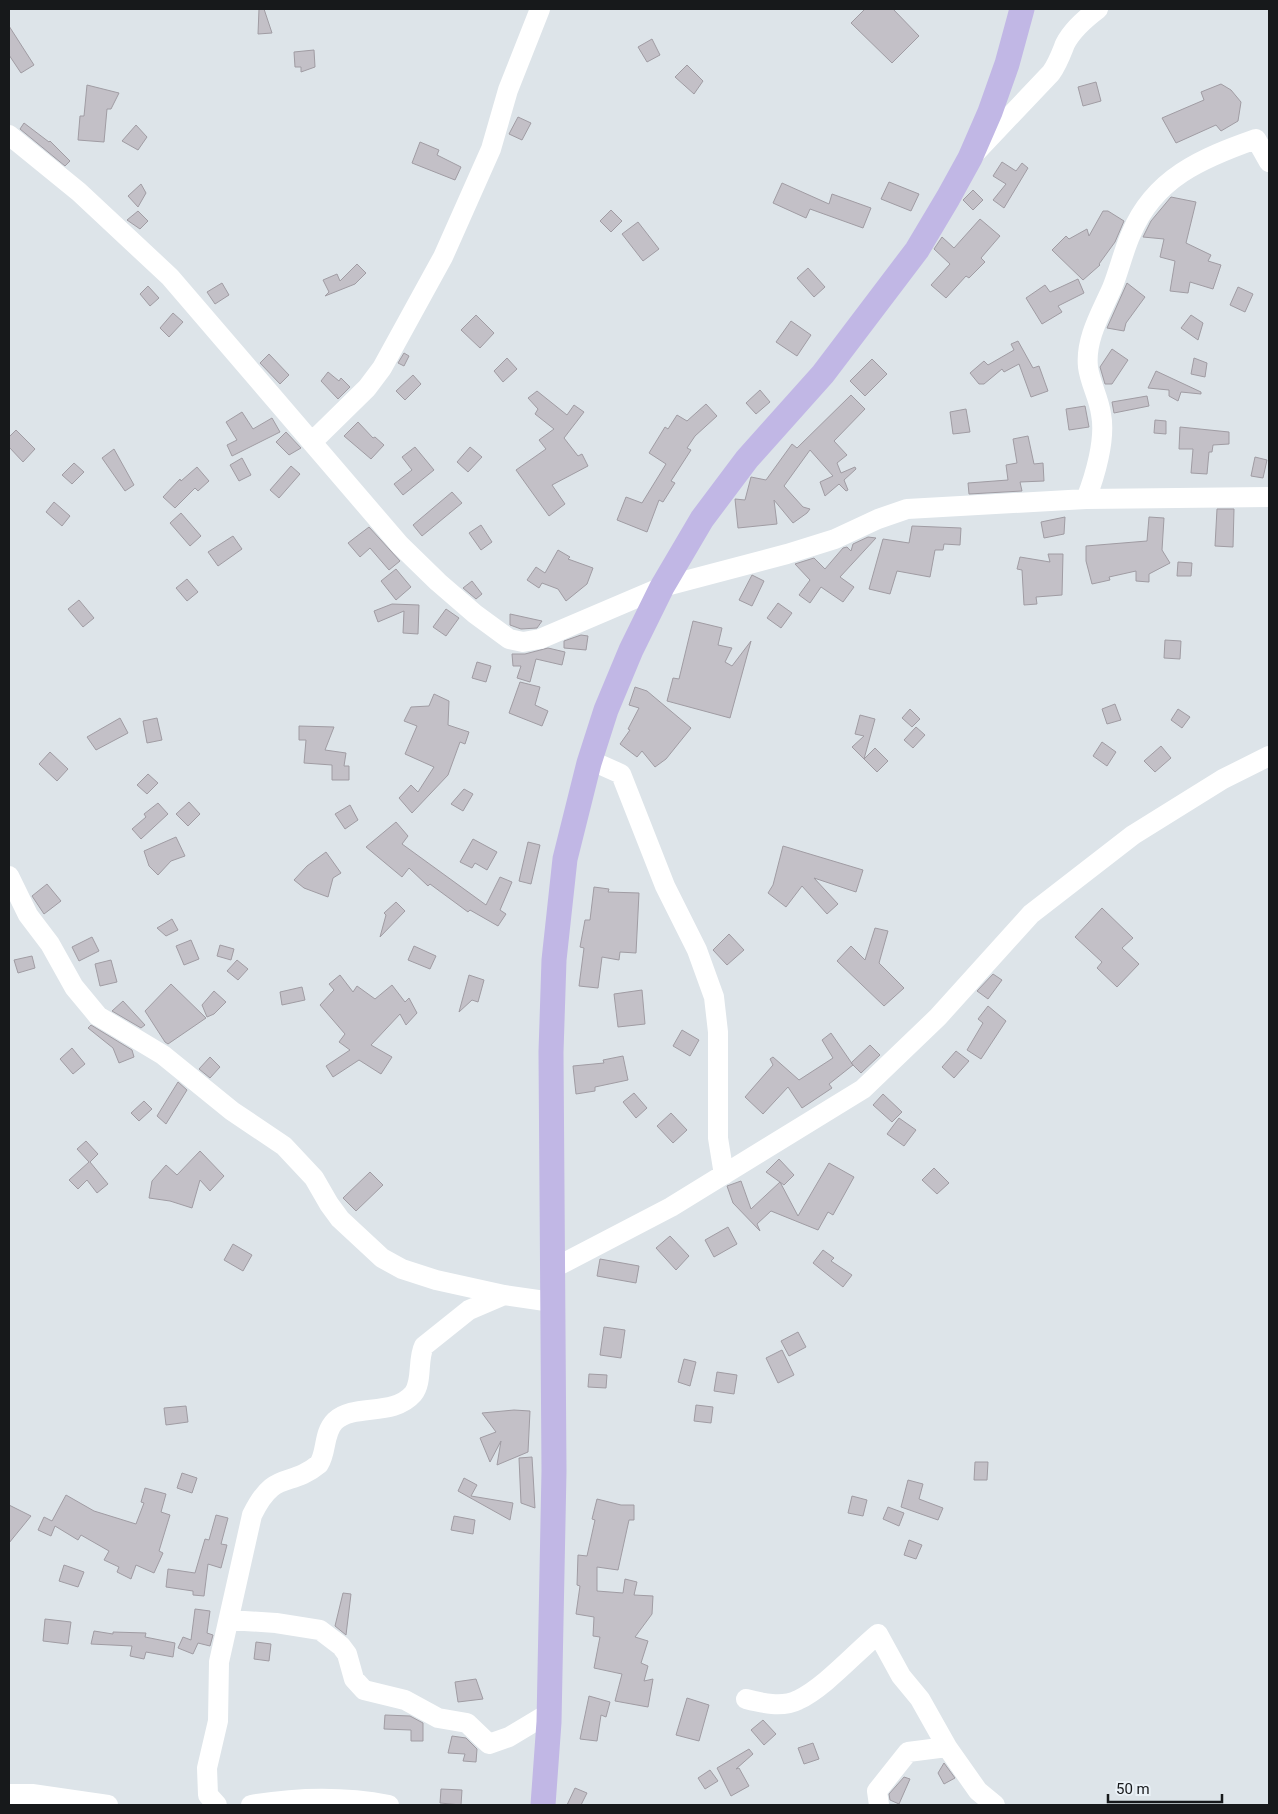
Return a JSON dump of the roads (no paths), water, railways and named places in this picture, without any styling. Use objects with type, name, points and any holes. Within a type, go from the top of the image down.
[{"type":"main road","points":[[543,1805],[550,1713],[554,1471],[551,1052],[554,960],[565,858],[589,763],[606,710],[631,650],[662,587],[702,519],[747,459],[823,374],[917,250],[970,158],[1007,64],[1022,9]]},
{"type":"street","points":[[312,442],[368,388],[382,368],[443,257],[491,149],[508,90],[540,9]]},
{"type":"street","points":[[970,158],[1051,73],[1060,59],[1066,43],[1085,20],[1098,9]]},
{"type":"street","points":[[9,135],[79,192],[170,278],[400,545],[438,582],[475,614],[509,639],[523,642],[540,639],[662,587],[787,554],[835,539],[878,519],[907,509],[1086,499],[1269,497]]},
{"type":"street","points":[[1086,499],[1092,484],[1099,453],[1102,416],[1088,367],[1089,342],[1131,233],[1151,199],[1173,177],[1208,157],[1256,139],[1269,162]]},
{"type":"street","points":[[552,1269],[671,1206],[863,1089],[938,1017],[1031,914],[1133,835],[1223,779],[1269,756]]},
{"type":"street","points":[[589,763],[601,765],[620,774],[665,886],[697,950],[714,997],[718,1032],[718,1138],[724,1175]]},
{"type":"street","points":[[9,876],[28,915],[50,944],[74,987],[98,1016],[163,1056],[232,1111],[284,1146],[310,1173],[340,1218],[382,1258],[402,1269],[436,1280],[504,1295],[552,1302]]},
{"type":"street","points":[[217,1805],[208,1795],[207,1768],[218,1721],[219,1662],[252,1515],[264,1493],[274,1484],[319,1464],[330,1427],[339,1418],[395,1406],[408,1399],[415,1392],[420,1354],[424,1346],[469,1310],[504,1295]]},
{"type":"street","points":[[229,1620],[276,1623],[320,1630],[341,1646],[346,1654],[354,1679],[364,1690],[406,1700],[438,1718],[467,1723],[489,1744],[509,1737],[550,1713]]},
{"type":"street","points":[[746,1699],[768,1705],[797,1701],[816,1688],[878,1634],[900,1676],[920,1699],[947,1747],[978,1792],[995,1805]]},
{"type":"street","points":[[879,1805],[876,1791],[908,1752],[947,1747]]},
{"type":"street","points":[[9,1794],[32,1794],[108,1805]]},
{"type":"street","points":[[251,1805],[294,1798],[322,1797],[361,1800],[389,1805]]}]
